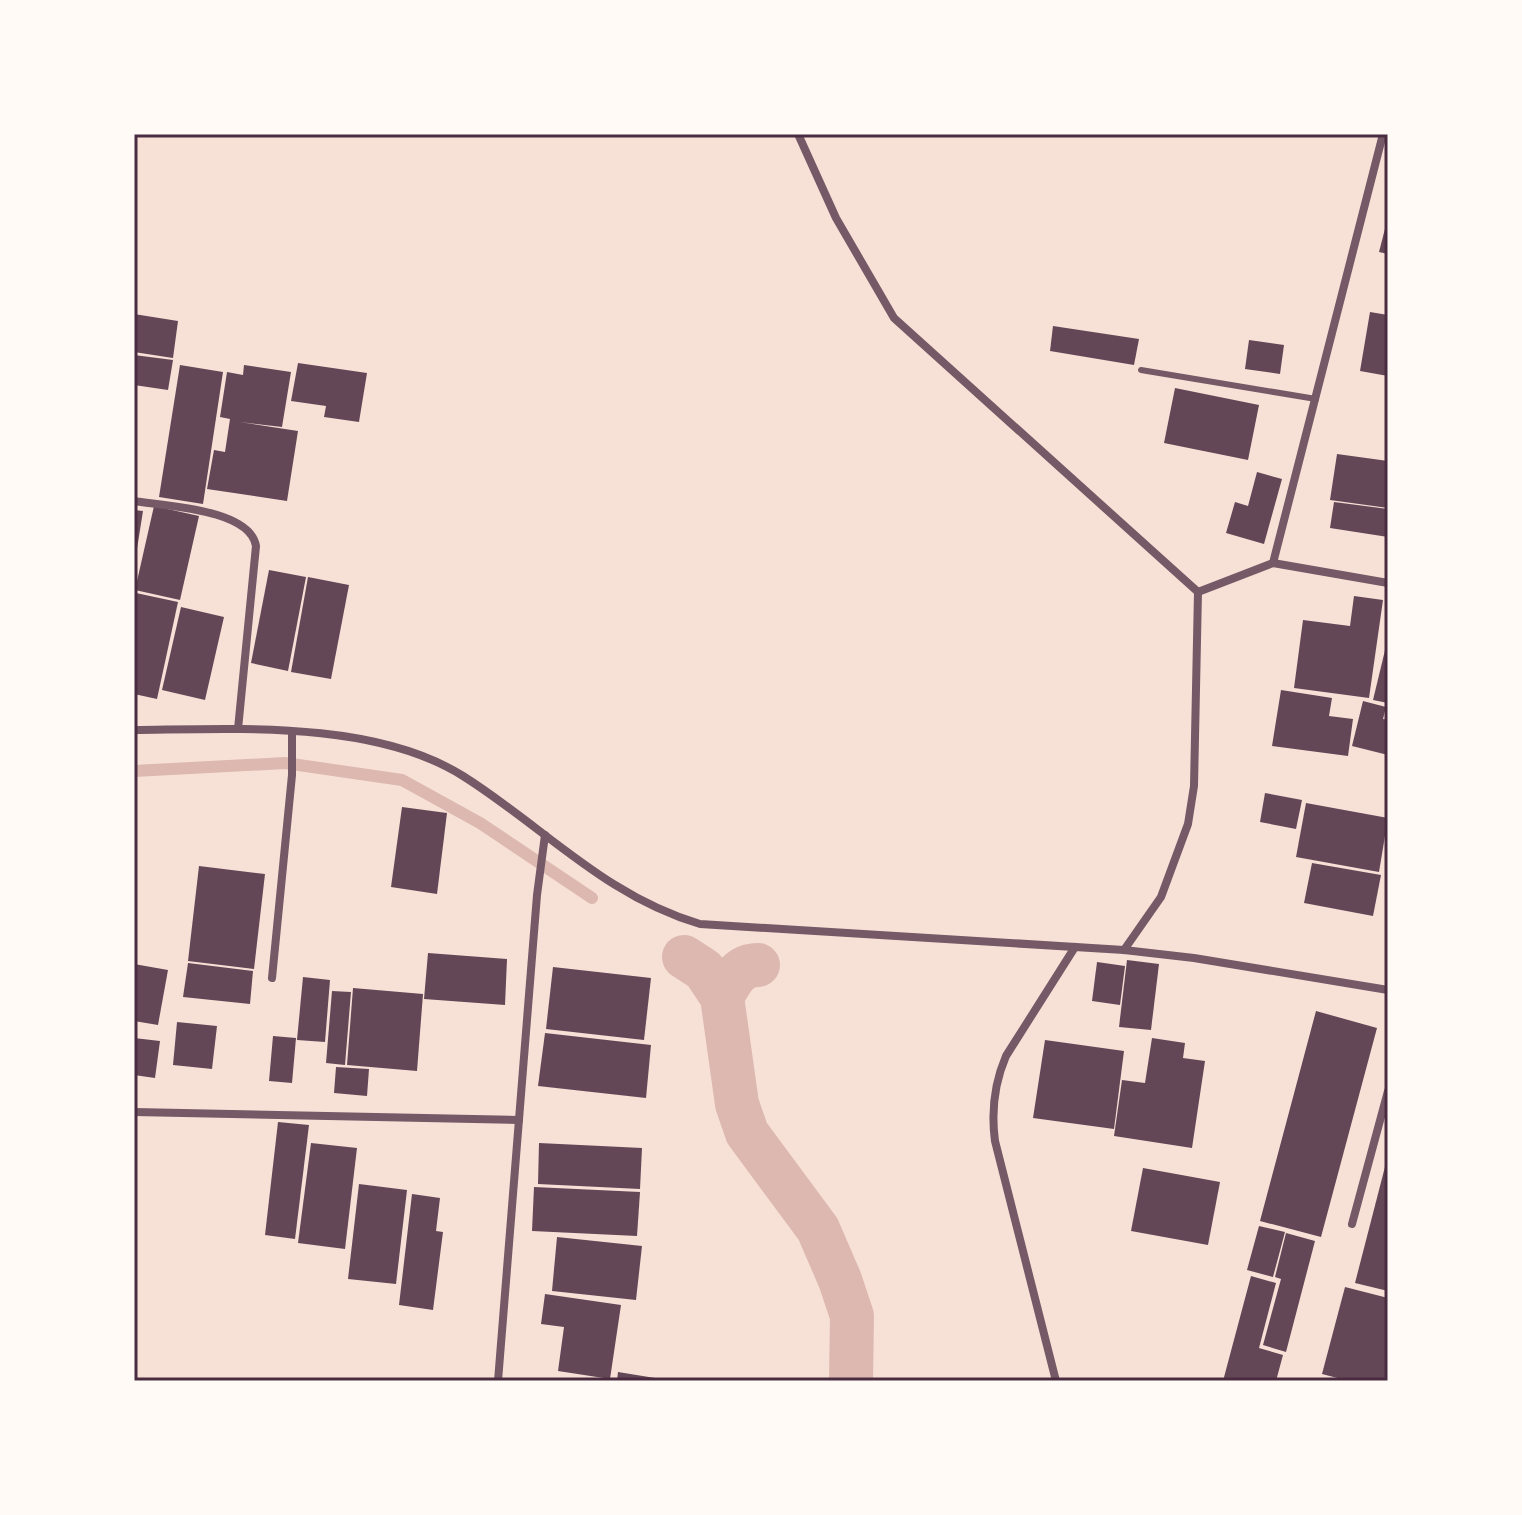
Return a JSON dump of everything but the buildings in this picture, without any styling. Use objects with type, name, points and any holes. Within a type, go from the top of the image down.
[{"type":"street","points":[[798,134],[836,218],[894,318],[1202,590]]},
{"type":"street","points":[[1273,563],[1383,134]]},
{"type":"street","points":[[134,501],[218,515],[243,526],[254,537],[256,546],[238,729]]},
{"type":"street","points":[[1202,590],[1273,563],[1388,583]]},
{"type":"street","points":[[1124,950],[1161,897],[1190,815],[1194,786],[1202,590]]},
{"type":"street","points":[[134,730],[292,732],[383,743],[429,758],[462,775],[630,897],[671,916],[700,924],[1124,950],[1194,958],[1388,990]]},
{"type":"street","points":[[272,978],[292,775],[292,732]]},
{"type":"street","points":[[498,1381],[537,895],[545,835]]},
{"type":"street","points":[[1056,1381],[995,1141],[993,1114],[999,1073],[1006,1056],[1075,947]]},
{"type":"street","points":[[1352,1224],[1388,1091]]},
{"type":"street","points":[[134,1112],[519,1120]]},
{"type":"lane","points":[[1141,370],[1316,399]]},
{"type":"waterway","points":[[134,771],[285,763],[402,780],[480,823],[592,898]]},
{"type":"waterway","points":[[684,957],[704,970],[722,997],[737,1104],[747,1133],[818,1229],[840,1280],[852,1316],[851,1381]]},
{"type":"waterway","points":[[722,997],[740,971],[758,965]]}]
